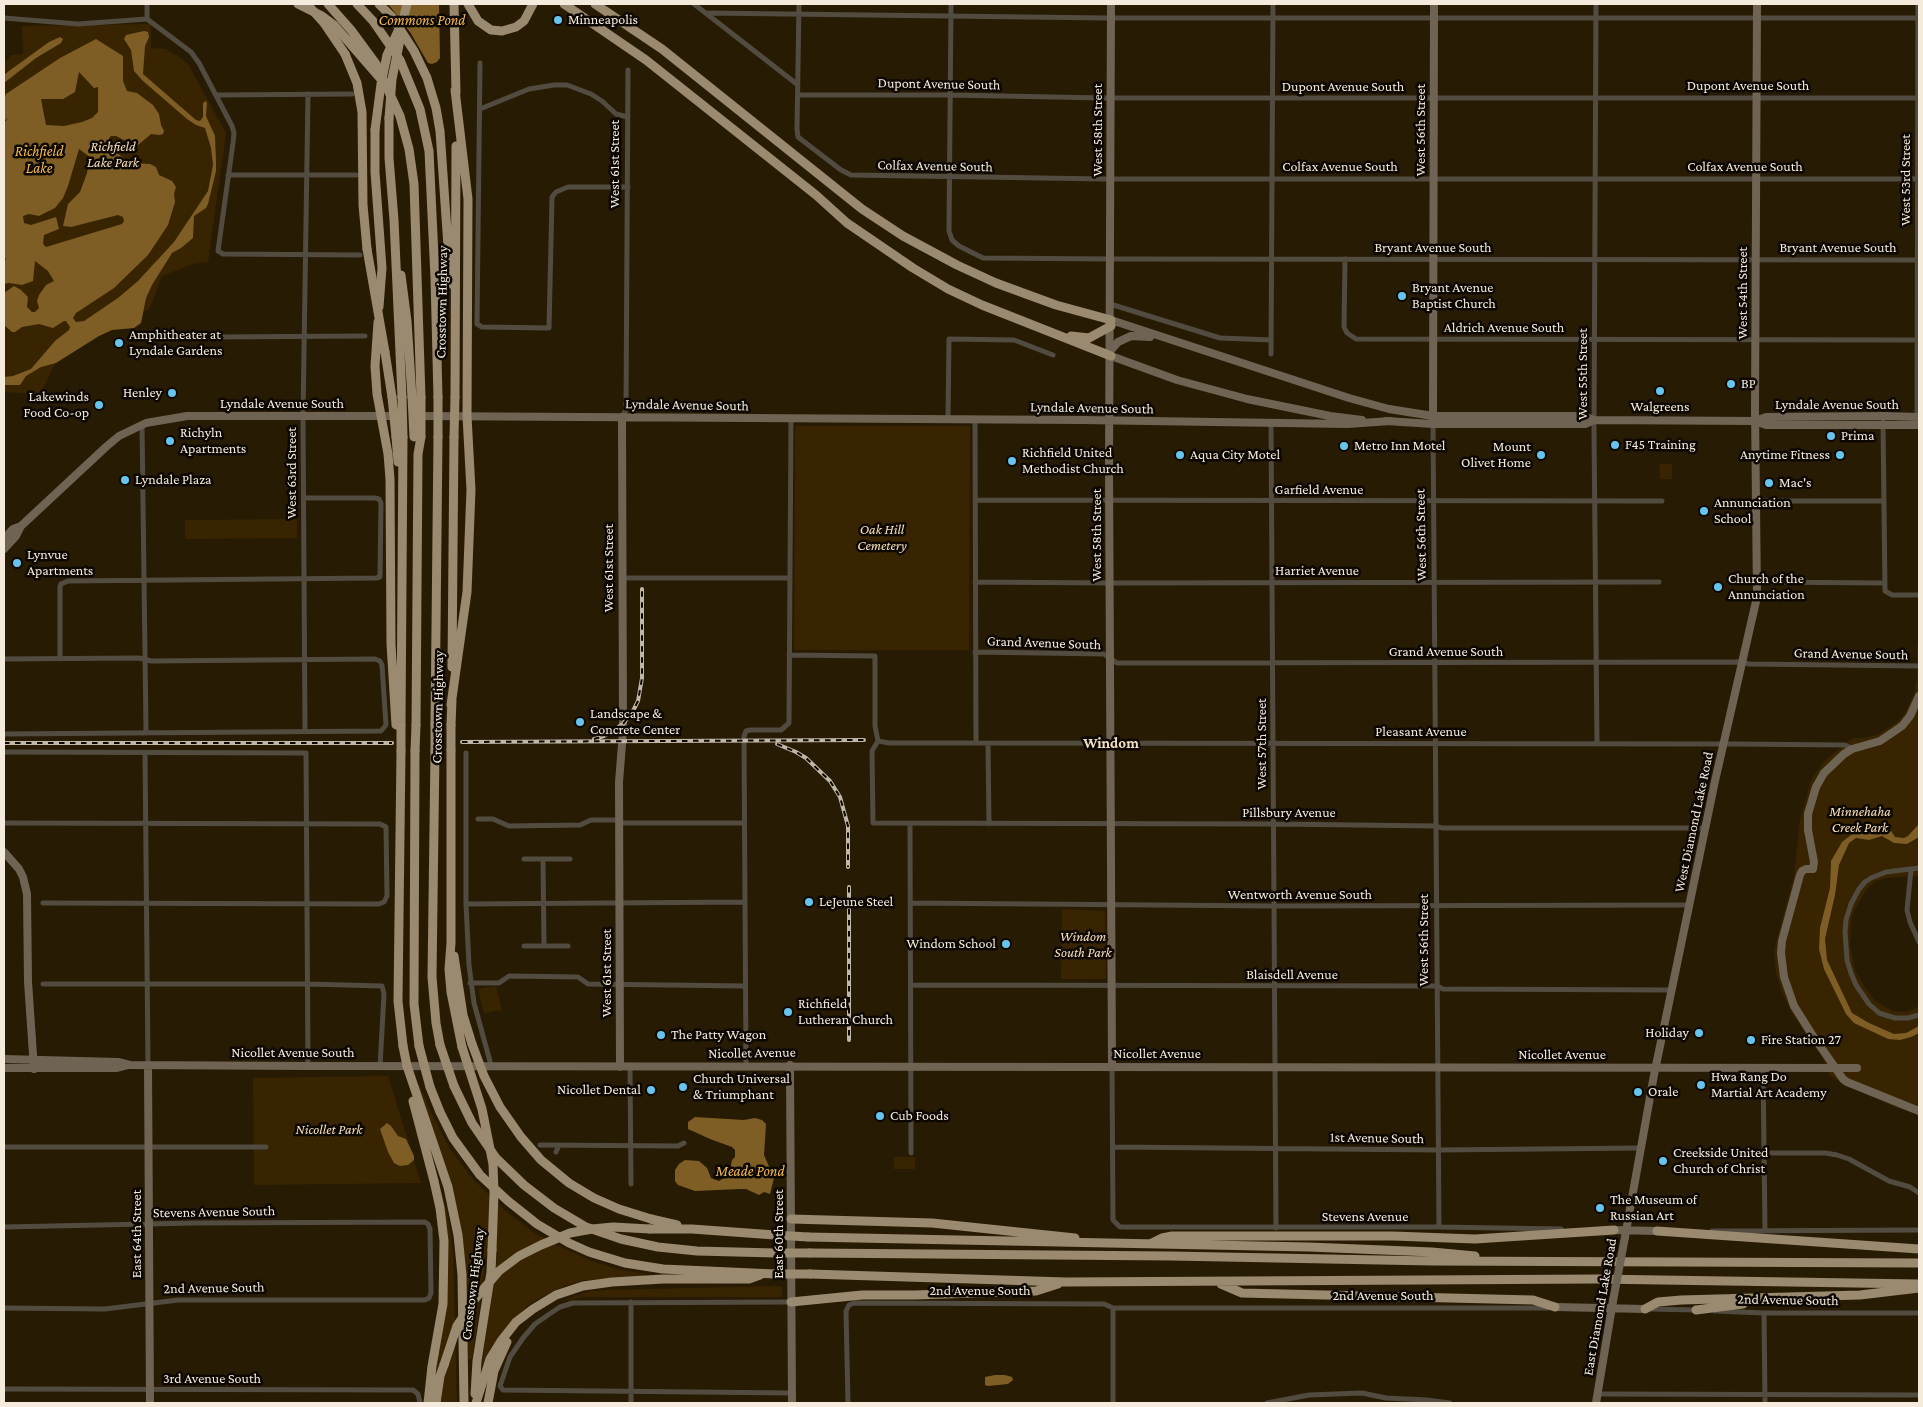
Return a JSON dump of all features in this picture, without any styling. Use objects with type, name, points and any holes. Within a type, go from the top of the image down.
[{"type":"highway","points":[[298,4],[322,16],[334,25],[386,83]]},
{"type":"highway","points":[[308,4],[324,23],[345,54],[357,83],[362,112],[363,252],[385,352],[400,437]]},
{"type":"highway","points":[[328,4],[364,46],[386,83],[400,116],[409,148],[414,184],[418,454],[414,1004],[419,1046],[430,1086],[453,1138],[480,1176],[508,1201],[537,1224],[569,1244],[625,1263],[654,1267],[763,1274],[1066,1282],[1598,1278],[1919,1284]]},
{"type":"highway","points":[[357,4],[373,21],[400,60],[420,109],[429,151],[435,260],[438,397],[432,977],[436,1023],[440,1045],[454,1086],[472,1123],[496,1158],[524,1185],[554,1208],[586,1227],[621,1239],[658,1247],[697,1251],[1171,1256],[1432,1262],[1919,1263]]},
{"type":"highway","points":[[379,4],[392,18],[414,51],[427,78],[436,108],[440,131],[450,275],[456,297]]},
{"type":"highway","points":[[394,725],[404,496],[400,437],[402,397],[394,220],[389,158],[389,118],[392,79],[407,4]]},
{"type":"highway","name":"Crosstown Highway","points":[[454,4],[456,297],[451,725],[451,943],[449,969],[451,992],[462,1047],[482,1109],[493,1164],[494,1201],[491,1272],[477,1361],[476,1403]]},
{"type":"highway","points":[[468,4],[478,22],[491,30],[502,31],[516,27],[524,20],[533,4]]},
{"type":"highway","points":[[564,4],[646,60],[816,195],[847,223],[907,264],[948,289],[974,301],[1110,353]]},
{"type":"highway","points":[[595,4],[662,49],[862,209],[903,236],[956,265],[996,283],[1111,323]]},
{"type":"highway","points":[[394,725],[391,644],[390,480],[382,416],[377,394],[375,366],[382,268],[375,172],[375,130],[381,84],[388,55],[403,20]]},
{"type":"highway","points":[[452,705],[467,592],[471,490],[467,416],[468,199],[456,90]]},
{"type":"highway","points":[[394,220],[417,397]]},
{"type":"highway","points":[[1046,330],[1084,338],[1094,336],[1111,323]]},
{"type":"highway","name":"Crosstown Highway","points":[[394,725],[399,751],[401,785],[398,1001],[403,1046],[411,1085],[448,1187],[458,1235],[462,1275],[464,1403]]},
{"type":"highway","points":[[451,943],[458,990],[472,1044],[484,1076],[500,1107],[521,1137],[541,1160],[569,1183],[594,1198],[619,1209],[692,1229]]},
{"type":"highway","points":[[411,1085],[440,1208],[444,1241],[443,1304],[432,1366],[428,1403]]},
{"type":"highway","points":[[791,1219],[932,1222],[1073,1237],[1084,1243]]},
{"type":"highway","points":[[436,1403],[440,1376],[457,1326],[474,1300],[499,1271],[519,1256],[570,1233],[592,1229],[613,1227],[692,1229],[808,1237],[1310,1246],[1432,1252],[1517,1261]]},
{"type":"highway","points":[[1149,1244],[1172,1236],[1393,1236],[1475,1239],[1614,1230]]},
{"type":"highway","points":[[1657,1230],[1919,1249]]},
{"type":"highway","points":[[476,1403],[487,1367],[501,1341],[516,1322],[556,1295],[593,1284],[612,1282],[663,1279],[749,1279],[763,1274]]},
{"type":"highway","points":[[791,1302],[862,1295],[1036,1291],[1066,1282]]},
{"type":"highway","points":[[1216,1282],[1242,1292],[1533,1300],[1555,1308]]},
{"type":"highway","points":[[1645,1308],[1658,1302],[1681,1300],[1860,1295],[1919,1288]]},
{"type":"highway","points":[[1696,1310],[1820,1296]]},
{"type":"highway","points":[[488,1403],[489,1390],[502,1352],[514,1331],[533,1309]]},
{"type":"highway","points":[[442,1403],[444,1365]]},
{"type":"street","points":[[147,4],[147,18]]},
{"type":"street","points":[[694,4],[708,13],[798,85]]},
{"type":"street","points":[[798,95],[799,4]]},
{"type":"street","points":[[949,178],[951,4]]},
{"type":"street","name":"West 58th Street","points":[[1111,4],[1109,584],[1112,1066]]},
{"type":"street","points":[[1271,354],[1273,4]]},
{"type":"street","name":"West 56th Street","points":[[1434,4],[1433,501],[1439,1227]]},
{"type":"street","name":"West 55th Street","points":[[1596,4],[1594,420],[1597,744]]},
{"type":"street","name":"West 54th Street","points":[[1757,4],[1755,421],[1757,582]]},
{"type":"street","name":"West 53rd Street","points":[[1918,4],[1918,420]]},
{"type":"street","points":[[708,13],[1111,18],[1918,18]]},
{"type":"street","points":[[4,18],[78,24],[147,18],[191,52],[216,95],[234,133],[218,252],[223,254],[306,255],[363,252]]},
{"type":"street","points":[[480,63],[477,324],[482,327],[549,328],[552,197],[556,192],[568,187],[628,187]]},
{"type":"street","name":"West 61st Street","points":[[620,1067],[619,782],[623,732],[622,416],[626,410],[628,70]]},
{"type":"street","points":[[480,108],[530,89],[554,84],[591,94],[602,100],[616,114],[628,117]]},
{"type":"street","name":"West 63rd Street","points":[[305,731],[303,416],[308,94]]},
{"type":"street","points":[[216,95],[352,94]]},
{"type":"street","name":"Dupont Avenue South","points":[[798,95],[1110,98],[1918,98]]},
{"type":"street","name":"Colfax Avenue South","points":[[798,95],[798,137],[841,170],[851,175],[1110,179],[1917,179]]},
{"type":"street","points":[[228,175],[356,175]]},
{"type":"street","name":"Bryant Avenue South","points":[[949,178],[949,231],[952,240],[976,255],[988,258],[1918,260]]},
{"type":"street","name":"Aldrich Avenue South","points":[[1345,259],[1344,327],[1356,339],[1917,340]]},
{"type":"street","points":[[1110,304],[1220,338],[1271,340]]},
{"type":"street","points":[[1111,323],[1364,402],[1433,420]]},
{"type":"street","points":[[216,336],[366,336]]},
{"type":"street","points":[[1164,338],[1131,336],[1118,342],[1110,353],[1177,380],[1247,399],[1336,417],[1391,422],[1433,420]]},
{"type":"street","points":[[948,420],[949,339],[1014,340],[1053,355]]},
{"type":"street","name":"Lyndale Avenue South","points":[[4,549],[22,526],[119,436],[142,425],[187,416],[622,416],[1347,424],[1391,422]]},
{"type":"street","name":"Lyndale Avenue South","points":[[1433,420],[1583,416],[1594,420],[1755,421],[1766,425],[1883,425],[1918,420]]},
{"type":"street","points":[[1883,416],[1885,591],[1890,595],[1919,595]]},
{"type":"street","name":"Lyndale Avenue South","points":[[1755,421],[1766,417],[1883,416],[1918,420]]},
{"type":"street","points":[[746,1066],[744,736],[746,731],[781,730],[789,724],[790,419]]},
{"type":"street","points":[[789,656],[875,656],[875,726],[878,741],[889,743],[976,744],[975,420]]},
{"type":"street","name":"West 57th Street","points":[[1271,422],[1276,1228]]},
{"type":"street","points":[[142,425],[146,732]]},
{"type":"street","points":[[60,659],[59,592],[61,584],[68,581],[380,577],[381,503],[379,500],[375,498],[304,498]]},
{"type":"street","name":"Garfield Avenue","points":[[975,500],[1271,502],[1662,501]]},
{"type":"street","points":[[1756,501],[1884,501]]},
{"type":"street","name":"Lyndale Avenue South","points":[[4,539],[13,529],[22,526]]},
{"type":"street","points":[[622,578],[790,578]]},
{"type":"street","name":"Harriet Avenue","points":[[976,582],[1109,584],[1659,582]]},
{"type":"street","points":[[1757,582],[1884,583]]},
{"type":"street","name":"West Diamond Lake Road","points":[[1656,1068],[1705,828],[1756,604],[1757,582]]},
{"type":"street","name":"Grand Avenue South","points":[[976,652],[1104,654],[1117,663],[1742,662],[1749,664],[1919,666]]},
{"type":"street","points":[[4,659],[375,659],[380,661],[382,665],[394,725],[381,731],[4,734]]},
{"type":"street","points":[[1919,696],[1910,716],[1891,734],[1880,741],[1852,749],[1837,759],[1824,773],[1816,787],[1808,814],[1808,830],[1814,862],[1813,869],[1802,870],[1782,941],[1781,954],[1784,977],[1794,1006],[1847,1082],[1919,1111]]},
{"type":"street","name":"Pillsbury Avenue","points":[[878,741],[872,751],[873,823],[1274,824],[1436,826],[1442,828],[1705,828]]},
{"type":"street","name":"Pleasant Avenue","points":[[976,744],[1724,744],[1845,745],[1852,749]]},
{"type":"street","points":[[988,744],[989,824]]},
{"type":"street","points":[[4,752],[306,753],[308,1066]]},
{"type":"street","points":[[144,753],[148,1065]]},
{"type":"street","points":[[466,754],[466,904],[470,983],[491,1065]]},
{"type":"street","points":[[478,819],[493,819],[509,826],[580,825],[591,820],[744,823]]},
{"type":"street","points":[[4,823],[380,824],[386,827],[387,896],[384,902],[379,904],[43,903]]},
{"type":"street","points":[[910,824],[911,1153]]},
{"type":"street","points":[[4,852],[19,869],[27,894],[28,982],[34,1069]]},
{"type":"street","points":[[524,859],[570,859]]},
{"type":"street","points":[[543,859],[544,946]]},
{"type":"street","points":[[1919,868],[1886,872],[1871,878],[1859,889],[1851,904],[1846,920],[1845,945],[1847,960],[1856,985],[1869,1004],[1879,1013],[1895,1018],[1908,1018],[1919,1015]]},
{"type":"street","points":[[1911,870],[1908,910],[1910,922],[1919,942]]},
{"type":"street","points":[[466,904],[745,902]]},
{"type":"street","name":"Wentworth Avenue South","points":[[910,903],[1274,906],[1689,906]]},
{"type":"street","points":[[524,946],[568,946]]},
{"type":"street","points":[[470,983],[499,983],[509,976],[578,977],[588,984],[745,986]]},
{"type":"street","points":[[43,984],[308,984],[382,986],[384,994],[380,1066]]},
{"type":"street","name":"Blaisdell Avenue","points":[[911,985],[1437,986],[1443,989],[1672,990]]},
{"type":"street","name":"Nicollet Avenue South","points":[[4,1059],[118,1062],[130,1065]]},
{"type":"street","name":"Nicollet Avenue South","points":[[4,1068],[117,1068],[130,1065],[456,1066]]},
{"type":"street","name":"East 64th Street","points":[[148,1065],[150,1403]]},
{"type":"street","name":"East 60th Street","points":[[790,1065],[792,1403]]},
{"type":"street","name":"Nicollet Avenue","points":[[456,1066],[1857,1068]]},
{"type":"street","points":[[1112,1066],[1113,1147]]},
{"type":"street","points":[[630,1067],[631,1184]]},
{"type":"street","points":[[1763,1067],[1764,1231]]},
{"type":"street","name":"East Diamond Lake Road","points":[[1596,1403],[1640,1148],[1656,1068]]},
{"type":"street","points":[[540,1145],[678,1146],[684,1144]]},
{"type":"street","points":[[556,1152],[559,1145]]},
{"type":"street","points":[[4,1147],[266,1147]]},
{"type":"street","name":"1st Avenue South","points":[[1113,1147],[1438,1150],[1640,1148]]},
{"type":"street","name":"Stevens Avenue","points":[[1113,1147],[1113,1220],[1120,1228],[1439,1227],[1614,1230]]},
{"type":"street","points":[[1764,1153],[1826,1153],[1837,1155],[1849,1159],[1889,1180],[1910,1187],[1919,1193]]},
{"type":"street","name":"Stevens Avenue South","points":[[4,1227],[195,1223],[425,1222],[430,1228],[431,1293],[429,1298],[425,1300]]},
{"type":"street","points":[[1614,1230],[1625,1234],[1657,1230],[1919,1230]]},
{"type":"street","name":"2nd Avenue South","points":[[4,1308],[127,1308],[178,1300],[425,1300]]},
{"type":"street","points":[[631,1302],[631,1403]]},
{"type":"street","points":[[791,1302],[573,1303],[560,1307],[535,1324],[522,1338],[510,1357],[500,1386],[503,1390],[792,1393]]},
{"type":"street","name":"2nd Avenue South","points":[[848,1403],[846,1311],[854,1303],[1104,1304],[1113,1308],[1555,1308],[1613,1304],[1645,1308],[1764,1313],[1919,1313]]},
{"type":"street","points":[[1113,1308],[1113,1403]]},
{"type":"street","points":[[1764,1313],[1765,1403]]},
{"type":"street","name":"3rd Avenue South","points":[[4,1389],[413,1390],[418,1394],[420,1403]]},
{"type":"street","points":[[1268,1403],[1309,1395],[1362,1394],[1450,1403]]},
{"type":"street","points":[[1598,1394],[1919,1395]]},
{"type":"green space","name":"Richfield Lake Park","points":[[151,24],[151,48],[165,49],[188,64],[226,133],[208,262],[193,264],[162,276],[149,310],[72,329],[40,394],[4,392],[4,64],[11,55],[23,54],[22,26]]},
{"type":"green space","name":"Oak Hill Cemetery","points":[[795,426],[970,426],[969,650],[794,650]]},
{"type":"green space","points":[[1659,464],[1672,464],[1672,479],[1660,479]]},
{"type":"green space","points":[[297,519],[297,538],[185,539],[185,520]]},
{"type":"green space","name":"Minnehaha Creek Park","points":[[1919,634],[1919,876],[1886,878],[1876,881],[1866,890],[1853,913],[1850,944],[1855,970],[1874,1000],[1892,1011],[1907,1012],[1919,1006],[1919,1115],[1895,1107],[1843,1084],[1830,1075],[1822,1057],[1791,1012],[1776,973],[1774,950],[1794,876],[1800,820],[1811,780],[1825,760],[1850,740],[1878,734],[1896,723],[1905,713],[1914,694],[1917,679]]},
{"type":"green space","name":"Windom South Park","points":[[1062,909],[1105,911],[1106,979],[1061,979]]},
{"type":"green space","points":[[496,986],[502,1010],[484,1013],[478,989]]},
{"type":"green space","name":"Nicollet Park","points":[[388,1076],[421,1183],[254,1185],[253,1078]]},
{"type":"green space","points":[[419,1084],[450,1149],[472,1178],[503,1209],[533,1232],[558,1246],[597,1263],[616,1269],[645,1274],[645,1277],[585,1280],[564,1286],[538,1299],[527,1306],[508,1325],[492,1347],[484,1364],[482,1364],[498,1252],[487,1251],[472,1359],[468,1359],[464,1259],[416,1085]]},
{"type":"green space","points":[[894,1157],[915,1157],[915,1169],[894,1169]]},
{"type":"green space","points":[[439,1191],[441,1191],[447,1211],[453,1252],[457,1403],[430,1403],[443,1319]]},
{"type":"green space","points":[[782,1287],[782,1297],[583,1297],[562,1301],[590,1291]]},
{"type":"water","name":"Commons Pond","points":[[388,4],[439,4],[440,58],[437,62],[428,63],[410,32]]},
{"type":"water","name":"Richfield Lake","points":[[144,31],[148,32],[149,37],[145,46],[143,74],[196,120],[200,121],[203,117],[203,103],[206,101],[207,103],[206,116],[215,136],[216,161],[216,171],[208,204],[206,208],[194,216],[193,238],[172,253],[152,285],[146,298],[141,323],[134,328],[112,330],[99,336],[56,363],[41,367],[26,376],[20,385],[4,385],[4,377],[13,376],[31,369],[70,327],[64,321],[53,328],[39,324],[22,327],[12,332],[4,325],[4,293],[14,286],[21,290],[28,297],[27,307],[32,312],[35,312],[39,308],[37,301],[39,295],[46,285],[54,281],[48,271],[35,261],[33,281],[22,285],[4,284],[4,262],[6,259],[4,257],[4,123],[8,118],[4,121],[4,99],[6,94],[60,58],[96,39],[123,56],[123,81],[127,91],[137,93],[153,105],[159,114],[164,131],[163,134],[151,134],[138,145],[133,145],[116,136],[109,138],[112,149],[130,163],[150,164],[156,167],[159,175],[172,181],[176,187],[174,194],[175,202],[168,225],[148,255],[114,288],[76,313],[73,318],[76,322],[84,321],[118,298],[138,281],[174,242],[208,191],[213,165],[211,148],[205,128],[187,119],[134,71],[131,50],[124,39],[126,35]],"holes":[[[79,72],[94,88],[98,87],[98,112],[92,118],[82,122],[64,126],[46,125],[41,99],[63,99],[75,92]],[[79,149],[90,157],[87,173],[80,192],[68,204],[63,226],[71,227],[118,215],[123,217],[124,221],[122,224],[46,247],[43,244],[44,235],[59,229],[56,217],[31,225],[24,223],[23,216],[29,214],[39,216],[55,208],[63,198],[68,186]]]},
{"type":"water","points":[[60,37],[63,39],[61,43],[36,58],[4,83],[4,75],[49,42]]},
{"type":"water","points":[[1919,824],[1919,837],[1907,844],[1894,843],[1882,836],[1869,840],[1856,838],[1849,843],[1839,865],[1835,895],[1825,939],[1827,960],[1852,1013],[1894,1034],[1906,1033],[1919,1026],[1919,1033],[1911,1037],[1900,1040],[1888,1039],[1854,1023],[1846,1014],[1824,969],[1819,949],[1820,928],[1830,888],[1831,861],[1842,842],[1856,831],[1864,829],[1891,831],[1895,837],[1904,838]]},
{"type":"water","name":"Meade Pond","points":[[695,1117],[744,1120],[755,1118],[762,1120],[766,1124],[764,1155],[774,1178],[770,1194],[764,1192],[759,1195],[746,1189],[695,1191],[678,1185],[675,1181],[675,1170],[685,1160],[699,1161],[707,1168],[711,1178],[719,1181],[729,1175],[732,1160],[735,1157],[735,1150],[732,1147],[688,1129],[688,1122]]},
{"type":"water","points":[[387,1123],[398,1136],[406,1139],[414,1156],[414,1160],[408,1165],[400,1166],[394,1163],[388,1152],[380,1129]]},
{"type":"water","points":[[1005,1375],[1012,1377],[1013,1380],[1008,1384],[985,1385],[985,1377]]},
{"type":"railway","points":[[594,739],[604,736],[623,724],[638,701],[642,678],[642,589]]},
{"type":"railway","points":[[462,742],[864,740]]},
{"type":"railway","points":[[4,743],[392,743]]},
{"type":"railway","points":[[777,744],[806,758],[830,781],[840,797],[848,826],[848,867]]},
{"type":"railway","points":[[849,887],[849,1040]]},
{"type":"place","name":"Minneapolis","points":[[558,20]]},
{"type":"place","name":"Bryant Avenue Baptist Church","points":[[1402,296]]},
{"type":"place","name":"Amphitheater at Lyndale Gardens","points":[[119,343]]},
{"type":"place","name":"BP","points":[[1731,384]]},
{"type":"place","name":"Walgreens","points":[[1660,391]]},
{"type":"place","name":"Henley","points":[[172,393]]},
{"type":"place","name":"Lakewinds Food Co-op","points":[[99,405]]},
{"type":"place","name":"Prima","points":[[1831,436]]},
{"type":"place","name":"Richyln Apartments","points":[[170,441]]},
{"type":"place","name":"F45 Training","points":[[1615,445]]},
{"type":"place","name":"Metro Inn Motel","points":[[1344,446]]},
{"type":"place","name":"Aqua City Motel","points":[[1180,455]]},
{"type":"place","name":"Mount Olivet Home","points":[[1541,455]]},
{"type":"place","name":"Anytime Fitness","points":[[1840,455]]},
{"type":"place","name":"Richfield United Methodist Church","points":[[1012,461]]},
{"type":"place","name":"Lyndale Plaza","points":[[125,480]]},
{"type":"place","name":"Mac's","points":[[1769,483]]},
{"type":"place","name":"Annunciation School","points":[[1704,511]]},
{"type":"place","name":"Lynvue Apartments","points":[[17,563]]},
{"type":"place","name":"Church of the Annunciation","points":[[1718,587]]},
{"type":"place","name":"Landscape & Concrete Center","points":[[580,722]]},
{"type":"place","name":"LeJeune Steel","points":[[809,902]]},
{"type":"place","name":"Windom School","points":[[1006,944]]},
{"type":"place","name":"Richfield Lutheran Church","points":[[788,1012]]},
{"type":"place","name":"Holiday","points":[[1699,1033]]},
{"type":"place","name":"The Patty Wagon","points":[[661,1035]]},
{"type":"place","name":"Fire Station 27","points":[[1751,1040]]},
{"type":"place","name":"Hwa Rang Do Martial Art Academy","points":[[1701,1085]]},
{"type":"place","name":"Church Universal & Triumphant","points":[[683,1087]]},
{"type":"place","name":"Nicollet Dental","points":[[651,1090]]},
{"type":"place","name":"Orale","points":[[1638,1092]]},
{"type":"place","name":"Cub Foods","points":[[880,1116]]},
{"type":"place","name":"Creekside United Church of Christ","points":[[1663,1161]]},
{"type":"place","name":"The Museum of Russian Art","points":[[1600,1208]]},
{"type":"district","name":"Windom","points":[[1111,743]]}]
